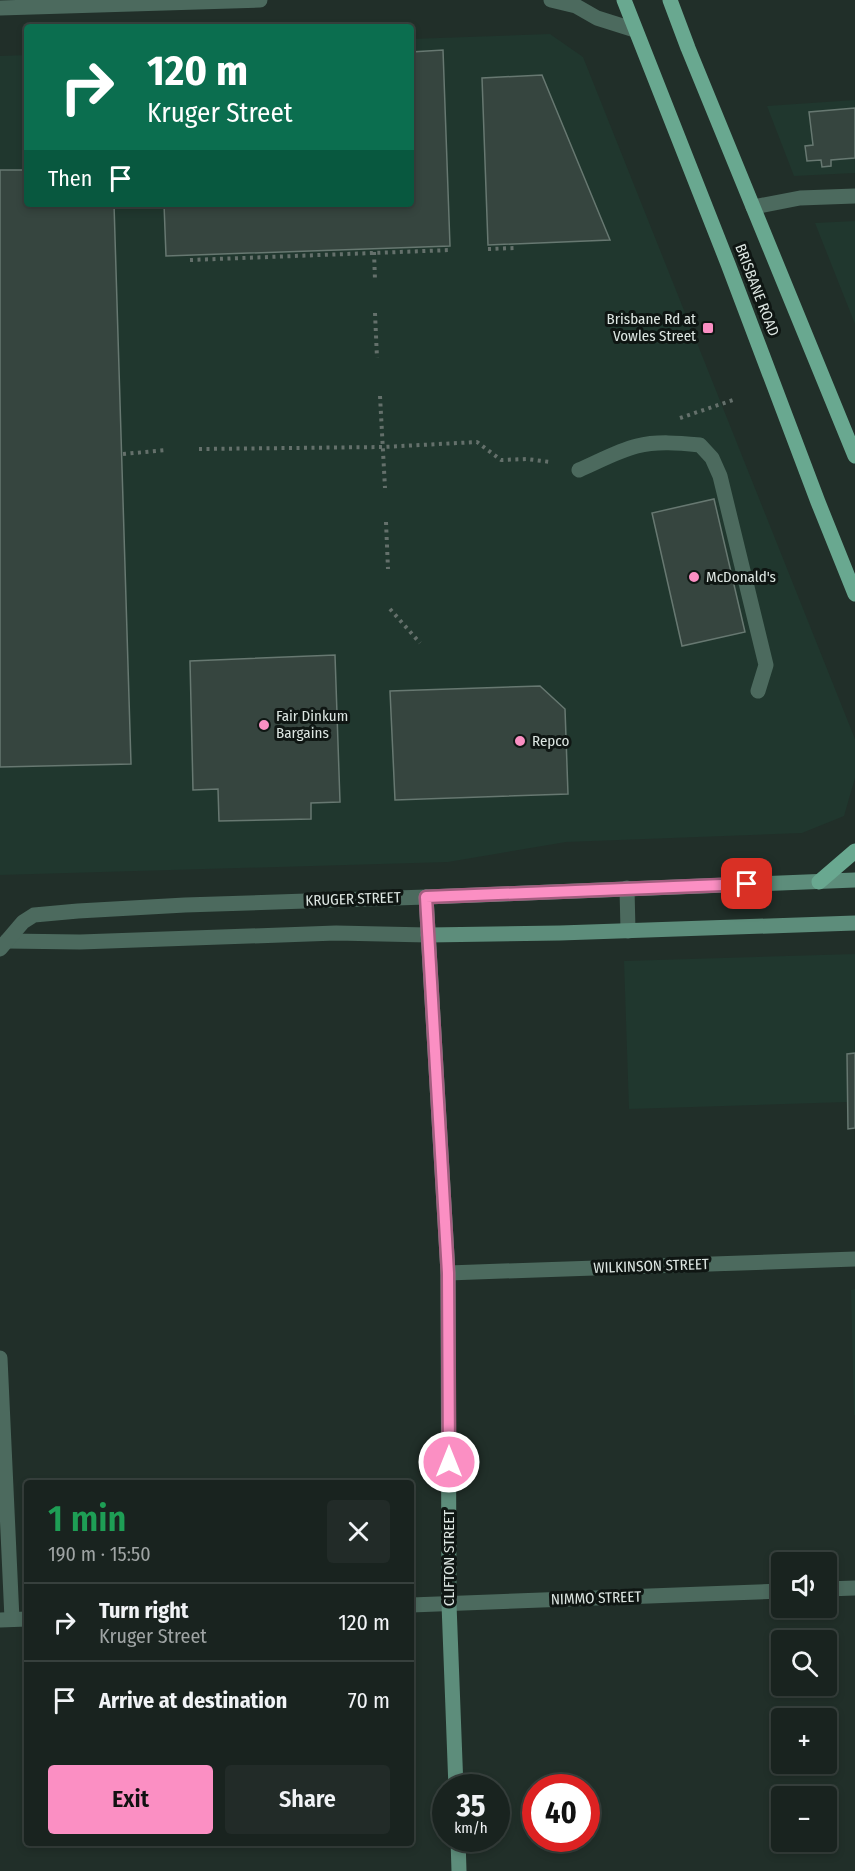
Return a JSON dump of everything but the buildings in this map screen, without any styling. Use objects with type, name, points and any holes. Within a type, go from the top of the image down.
[{"type":"main road","name":"BRISBANE ROAD","points":[[624,0],[855,594]]},
{"type":"main road","name":"BRISBANE ROAD","points":[[670,0],[855,456]]},
{"type":"main road","points":[[819,882],[855,850]]},
{"type":"street","points":[[0,8],[260,0]]},
{"type":"street","points":[[551,0],[576,6],[597,18],[635,30]]},
{"type":"street","points":[[753,207],[800,198],[855,196]]},
{"type":"street","points":[[579,470],[640,445],[674,443],[700,445],[711,458],[720,476],[766,665],[758,691]]},
{"type":"street","name":"KRUGER STREET","points":[[2,942],[23,922],[34,915],[45,914],[173,906],[855,880]]},
{"type":"street","points":[[627,888],[628,931]]},
{"type":"street","name":"CLIFTON STREET","points":[[426,897],[448,1273],[449,1604],[455,1774]]},
{"type":"street","name":"KRUGER STREET","points":[[2,942],[80,942],[336,933],[428,935],[628,931],[855,923]]},
{"type":"street","name":"WILKINSON STREET","points":[[448,1273],[855,1259]]},
{"type":"street","points":[[0,1358],[13,1619]]},
{"type":"street","points":[[837,1589],[855,1588]]},
{"type":"street","name":"NIMMO STREET","points":[[414,1605],[771,1591]]},
{"type":"street","points":[[458,1852],[459,1871]]},
{"type":"path","points":[[488,249],[502,246],[516,248]]},
{"type":"path","points":[[190,260],[232,256],[450,250]]},
{"type":"path","points":[[374,252],[375,280]]},
{"type":"path","points":[[375,313],[377,358]]},
{"type":"path","points":[[380,396],[385,488]]},
{"type":"path","points":[[199,449],[382,447],[477,442],[501,460],[527,459],[550,462]]},
{"type":"path","points":[[123,454],[167,450]]},
{"type":"path","points":[[386,522],[388,569]]},
{"type":"path","points":[[390,609],[420,643]]},
{"type":"shaded area","points":[[550,34],[583,57],[855,739],[855,778],[844,816],[802,833],[566,842],[448,862],[0,875],[0,56],[24,55],[24,207],[414,207],[414,39]]},
{"type":"shaded area","points":[[855,100],[855,173],[794,176],[767,106]]},
{"type":"shaded area","points":[[855,221],[855,324],[815,223]]},
{"type":"shaded area","points":[[855,954],[855,1128],[848,1129],[847,1102],[629,1109],[624,961]]},
{"type":"shaded area","points":[[855,1289],[855,1415],[854,1415],[851,1290]]},
{"type":"place","name":"Brisbane Rd at Vowles Street","points":[[708,328]]},
{"type":"place","name":"McDonald's","points":[[694,577]]},
{"type":"place","name":"Fair Dinkum Bargains","points":[[264,725]]},
{"type":"place","name":"Repco","points":[[520,741]]},
{"type":"route","points":[[449,1462],[448,1273],[426,897],[747,884]]}]
